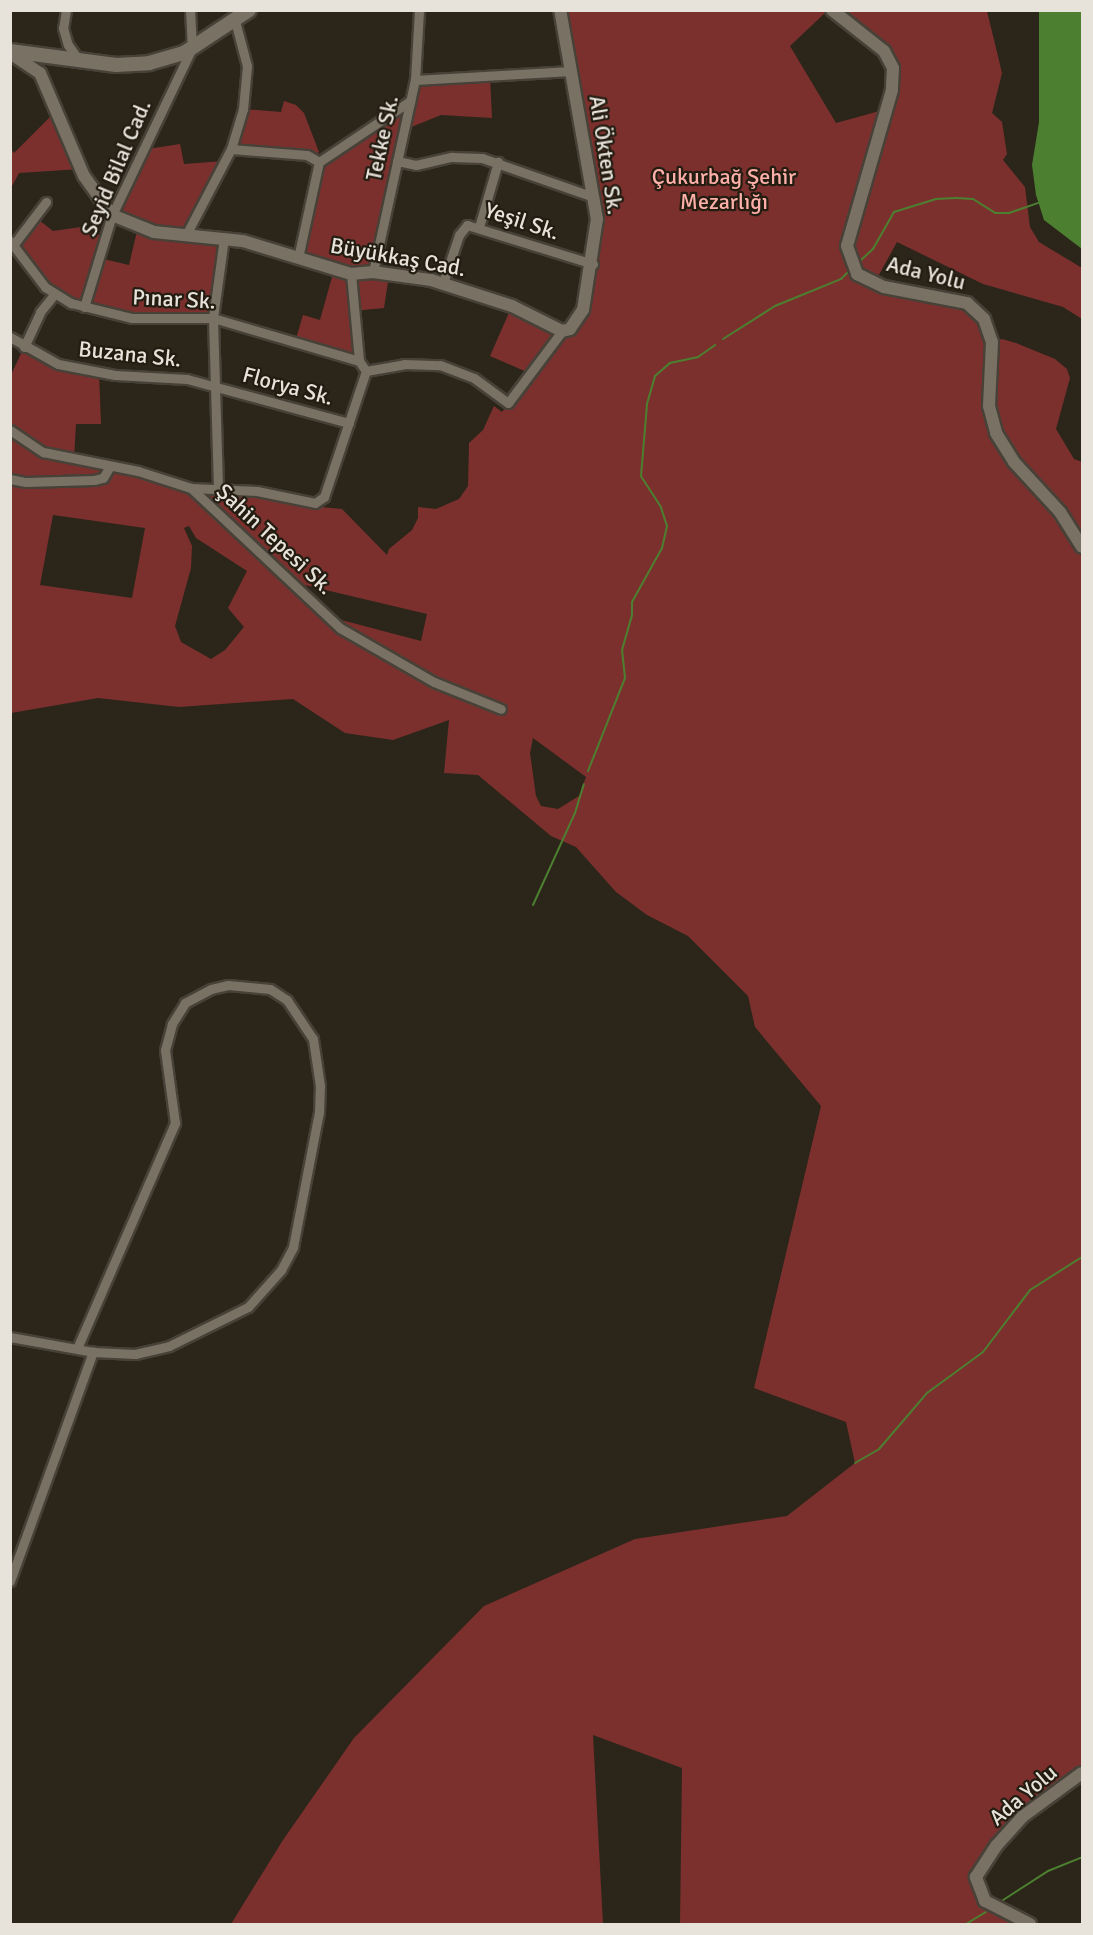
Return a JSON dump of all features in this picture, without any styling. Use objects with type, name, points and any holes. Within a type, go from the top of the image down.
[{"type":"main road","points":[[10,52],[116,65],[149,63],[192,48],[249,10]]},
{"type":"street","points":[[66,10],[63,28],[68,45],[79,60]]},
{"type":"street","points":[[190,10],[192,48]]},
{"type":"street","name":"Tekke Sk.","points":[[373,273],[416,80],[419,10]]},
{"type":"street","points":[[553,10],[560,11]]},
{"type":"street","name":"Ada Yolu","points":[[832,10],[884,51],[893,68],[892,90],[847,246],[857,274],[884,287],[967,303],[984,319],[993,342],[989,406],[996,433],[1014,462],[1060,512],[1083,547]]},
{"type":"street","name":"Ali Ökten Sk.","points":[[560,11],[597,219],[593,264],[583,310],[576,323],[562,331]]},
{"type":"street","points":[[187,233],[231,149],[248,84],[247,66],[235,21]]},
{"type":"street","name":"Seyid Bilal Cad.","points":[[84,307],[112,215],[192,48]]},
{"type":"street","points":[[10,52],[40,73],[84,176],[112,215]]},
{"type":"street","points":[[416,80],[571,72]]},
{"type":"street","points":[[298,258],[319,162],[410,101]]},
{"type":"street","points":[[231,149],[307,154],[319,162]]},
{"type":"street","points":[[397,161],[416,165],[466,156],[498,162],[594,197]]},
{"type":"street","points":[[479,227],[498,162]]},
{"type":"street","points":[[24,347],[40,312],[54,295],[12,242],[46,202]]},
{"type":"street","name":"Büyükkaş Cad.","points":[[112,215],[154,232],[187,233],[224,238],[351,274],[373,273],[443,283],[512,306],[562,331]]},
{"type":"street","name":"Yeşil Sk.","points":[[443,283],[461,230],[467,225],[593,264]]},
{"type":"street","points":[[218,488],[217,386],[213,318],[224,238]]},
{"type":"street","points":[[351,274],[359,361],[366,371]]},
{"type":"street","name":"Pınar Sk.","points":[[54,295],[84,307],[132,318],[213,318],[359,361]]},
{"type":"street","points":[[366,371],[404,364],[440,365],[474,378],[508,403],[562,331]]},
{"type":"street","name":"Buzana Sk.","points":[[10,337],[24,347],[58,364],[85,371],[187,379],[217,386]]},
{"type":"street","points":[[191,488],[257,490],[315,503],[324,497],[366,371]]},
{"type":"street","name":"Florya Sk.","points":[[217,386],[349,423]]},
{"type":"street","name":"Şahin Tepesi Sk.","points":[[10,430],[43,452],[110,466],[191,488],[340,628],[434,682],[501,709]]},
{"type":"street","points":[[10,479],[26,482],[94,480],[103,478],[110,466]]},
{"type":"street","points":[[10,1337],[78,1346],[93,1352],[135,1354],[169,1346],[248,1307],[281,1270],[293,1247],[320,1112],[319,1065],[313,1039],[300,1016],[287,1000],[270,989],[228,985],[203,992],[185,1003],[172,1024],[165,1050],[175,1123],[78,1346]]},
{"type":"street","points":[[10,1581],[93,1352]]},
{"type":"street","name":"Ada Yolu","points":[[1030,1924],[985,1901],[976,1877],[997,1845],[1023,1817],[1083,1773]]},
{"type":"green space","name":"Çukurbağ Şehir Mezarlığı","points":[[559,11],[827,11],[790,46],[836,123],[887,109],[893,68],[832,11],[987,11],[1002,73],[992,113],[1002,122],[1007,154],[1003,160],[1025,187],[1030,227],[1039,242],[1082,268],[1082,319],[1063,307],[983,284],[897,242],[875,282],[967,303],[993,342],[1002,339],[1016,343],[1055,359],[1067,369],[1070,378],[1056,429],[1074,459],[1082,462],[1082,1773],[1035,1806],[981,1867],[979,1893],[1030,1924],[680,1924],[682,1768],[593,1735],[603,1924],[231,1924],[283,1840],[354,1738],[484,1606],[635,1539],[787,1516],[855,1463],[846,1422],[754,1388],[821,1106],[755,1027],[748,996],[688,936],[647,915],[616,892],[576,847],[551,836],[478,775],[444,773],[449,720],[393,740],[345,733],[293,699],[179,707],[98,698],[11,713],[10,377],[24,347],[40,356],[99,373],[101,424],[76,424],[74,459],[191,488],[318,502],[321,507],[342,509],[387,555],[389,549],[412,530],[418,518],[418,507],[436,509],[459,499],[468,486],[469,443],[483,430],[494,406],[502,412],[529,373],[490,356],[512,306],[562,331],[576,323],[597,219]],"holes":[[[53,515],[145,528],[132,598],[40,585]],[[189,526],[196,538],[247,571],[228,608],[244,627],[225,650],[211,659],[181,642],[175,626],[191,568],[192,546],[184,528]],[[296,583],[427,614],[421,641],[330,617]],[[533,738],[586,777],[579,796],[558,809],[541,806],[536,796],[530,753]]]},
{"type":"green space","points":[[490,76],[492,118],[441,115],[404,130],[373,272],[389,275],[384,308],[353,311],[359,361],[295,342],[303,315],[320,320],[334,270],[298,258],[319,162],[410,101],[415,80]]},
{"type":"green space","points":[[284,101],[296,105],[304,113],[319,152],[315,156],[231,149],[243,109],[281,112]]},
{"type":"green space","points":[[56,111],[81,169],[19,173],[11,188],[11,149],[14,153]]},
{"type":"green space","points":[[180,144],[184,164],[224,161],[187,233],[224,238],[213,318],[132,318],[54,295],[14,244],[35,217],[53,231],[81,227],[105,237],[99,258],[129,265],[138,227],[112,215],[141,150]]},
{"type":"shaded area","points":[[1039,10],[1082,11],[1082,249],[1044,220],[1036,195],[1032,165],[1039,122]]},
{"type":"waterway","points":[[860,261],[873,249],[894,212],[936,199],[973,199],[995,213],[1009,213],[1038,203]]},
{"type":"waterway","points":[[723,339],[775,306],[841,279],[848,272]]},
{"type":"waterway","points":[[588,771],[625,678],[622,650],[632,615],[632,602],[662,548],[667,526],[661,507],[641,476],[647,404],[655,376],[670,363],[698,357],[715,345]]},
{"type":"waterway","points":[[533,905],[575,813],[584,784]]},
{"type":"waterway","points":[[855,1463],[879,1449],[927,1393],[983,1352],[1030,1290],[1082,1257]]},
{"type":"waterway","points":[[1000,1902],[1048,1871],[1082,1857]]},
{"type":"waterway","points":[[966,1924],[986,1912]]}]
